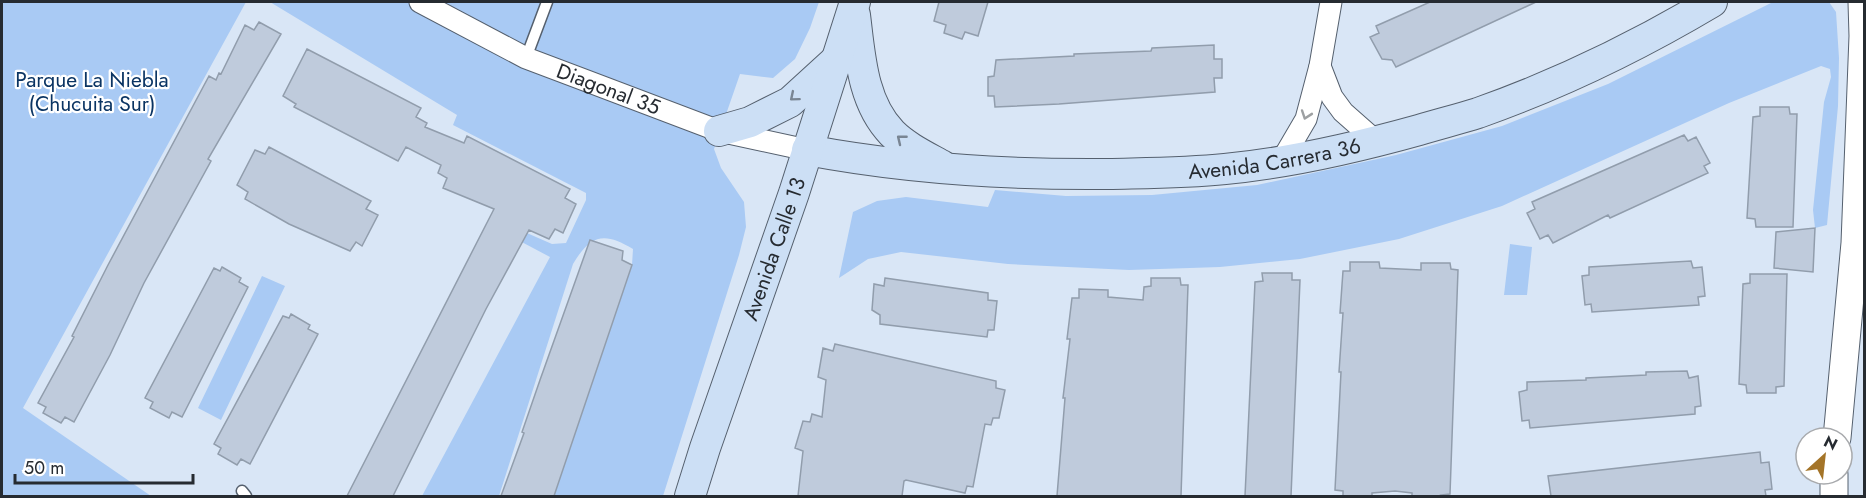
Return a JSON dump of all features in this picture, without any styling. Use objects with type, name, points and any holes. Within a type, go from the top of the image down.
[{"type":"main road","name":"Avenida Carrera 36","points":[[807,150],[861,160],[950,170],[1030,175],[1227,169],[1377,142],[1476,113],[1577,73],[1712,2]]},
{"type":"main road","name":"Avenida Calle 13","points":[[690,496],[786,216],[854,4]]},
{"type":"main road","points":[[854,4],[860,56],[868,92],[877,112],[892,132],[911,148],[950,170]]},
{"type":"main road","points":[[719,131],[750,122],[790,102],[838,57]]},
{"type":"street","name":"Diagonal 35","points":[[420,2],[526,58],[719,131],[807,150]]},
{"type":"street","points":[[1282,160],[1306,120],[1320,66],[1331,2]]},
{"type":"street","points":[[1838,426],[1854,243],[1863,36],[1862,2]]},
{"type":"street","points":[[1320,66],[1332,97],[1343,112],[1377,142]]},
{"type":"lane","points":[[526,58],[547,2]]},
{"type":"green space","name":"Parque La Niebla (Chucuita Sur)","points":[[2,2],[246,2],[23,408],[151,496],[2,496]]},
{"type":"green space","points":[[270,2],[819,2],[795,59],[773,78],[740,74],[714,149],[721,168],[744,202],[746,227],[663,496],[554,496],[632,265],[633,249],[606,238],[598,239],[585,247],[573,264],[499,496],[422,496],[550,257],[486,223],[504,223],[552,244],[566,243],[586,200],[586,193],[453,125],[457,115]]},
{"type":"green space","points":[[1773,2],[1829,2],[1836,12],[1839,58],[1838,106],[1827,225],[1815,228],[1813,210],[1824,102],[1831,77],[1830,69],[1821,66],[1729,103],[1502,206],[1399,239],[1300,259],[1220,267],[1129,270],[1008,264],[901,252],[868,259],[839,278],[853,212],[877,201],[906,197],[988,207],[995,190],[1066,196],[1152,195],[1257,185],[1396,155],[1502,126],[1608,84]]},
{"type":"green space","points":[[1510,244],[1532,247],[1527,295],[1504,295]]},
{"type":"green space","points":[[262,276],[285,286],[221,420],[198,408]]},
{"type":"building","points":[[939,2],[988,2],[978,36],[965,32],[962,39],[944,33],[946,25],[934,21]]},
{"type":"building","points":[[1430,2],[1536,2],[1396,67],[1392,60],[1382,59],[1370,37],[1379,33],[1376,26]]},
{"type":"building","points":[[259,22],[281,34],[208,159],[211,161],[144,283],[110,355],[74,422],[65,417],[61,423],[43,413],[46,407],[38,403],[74,337],[72,336],[108,265],[209,76],[216,80],[219,73],[221,74],[245,25],[254,30]]},
{"type":"building","points":[[1214,45],[1214,59],[1222,59],[1222,78],[1214,78],[1215,92],[995,107],[994,96],[988,96],[988,77],[994,76],[996,60]]},
{"type":"building","points":[[307,49],[421,108],[416,117],[427,123],[425,127],[464,143],[467,136],[570,189],[565,198],[576,204],[563,233],[555,229],[549,239],[529,230],[486,309],[393,496],[347,496],[494,209],[443,188],[447,178],[438,173],[441,165],[406,147],[398,161],[294,107],[296,104],[283,96]]},
{"type":"building","points":[[1760,107],[1789,107],[1790,114],[1797,114],[1793,227],[1756,227],[1755,219],[1747,218],[1753,117],[1760,116]]},
{"type":"building","points":[[1684,135],[1688,141],[1696,137],[1710,163],[1704,166],[1708,173],[1610,218],[1608,215],[1553,243],[1548,235],[1540,239],[1527,213],[1535,209],[1532,202]]},
{"type":"building","points":[[269,147],[371,201],[366,209],[378,215],[362,246],[356,242],[350,251],[289,224],[245,199],[248,192],[237,185],[255,150],[265,154]]},
{"type":"building","points":[[1815,228],[1813,272],[1774,268],[1776,232]]},
{"type":"building","points":[[590,240],[623,251],[622,260],[632,265],[554,496],[501,496],[540,380]]},
{"type":"building","points":[[1691,261],[1693,268],[1702,267],[1705,296],[1698,297],[1699,305],[1592,312],[1591,304],[1585,305],[1582,276],[1589,275],[1589,267]]},
{"type":"building","points":[[1350,262],[1379,262],[1380,268],[1421,270],[1421,263],[1450,263],[1451,269],[1458,270],[1450,494],[1412,496],[1412,493],[1395,491],[1372,493],[1372,496],[1343,496],[1343,491],[1335,490],[1343,313],[1340,313],[1343,271],[1350,271]]},
{"type":"building","points":[[222,267],[241,278],[239,282],[248,287],[182,417],[172,412],[169,418],[150,408],[153,402],[145,398],[214,268],[220,271]]},
{"type":"building","points":[[1262,273],[1292,273],[1292,280],[1300,280],[1291,496],[1245,496],[1255,282],[1263,281]]},
{"type":"building","points":[[1750,274],[1787,274],[1784,386],[1776,387],[1776,393],[1747,393],[1746,385],[1739,384],[1743,284],[1750,283]]},
{"type":"building","points":[[885,278],[988,293],[988,300],[997,301],[994,330],[988,330],[987,337],[880,324],[880,315],[872,310],[874,284],[884,286]]},
{"type":"building","points":[[1151,278],[1180,278],[1181,285],[1188,285],[1181,496],[1057,496],[1065,398],[1063,398],[1070,339],[1067,339],[1072,298],[1079,298],[1079,289],[1108,290],[1108,297],[1143,300],[1144,287],[1151,286]]},
{"type":"building","points":[[291,314],[310,325],[308,329],[318,334],[250,464],[241,459],[237,465],[218,454],[221,448],[214,444],[283,316],[289,318]]},
{"type":"building","points":[[835,344],[996,381],[996,388],[1005,390],[999,418],[993,418],[991,425],[985,424],[973,487],[967,486],[965,493],[906,480],[902,496],[798,496],[803,451],[795,448],[803,421],[810,422],[812,414],[822,417],[826,380],[818,377],[823,348],[833,351]]},
{"type":"building","points":[[1687,371],[1689,378],[1698,376],[1701,406],[1695,407],[1695,414],[1530,428],[1529,420],[1522,421],[1519,392],[1527,390],[1527,382],[1586,380],[1586,378],[1646,375],[1646,372]]},
{"type":"building","points":[[1760,452],[1761,463],[1769,462],[1772,489],[1765,490],[1766,496],[1551,496],[1548,476]]}]
